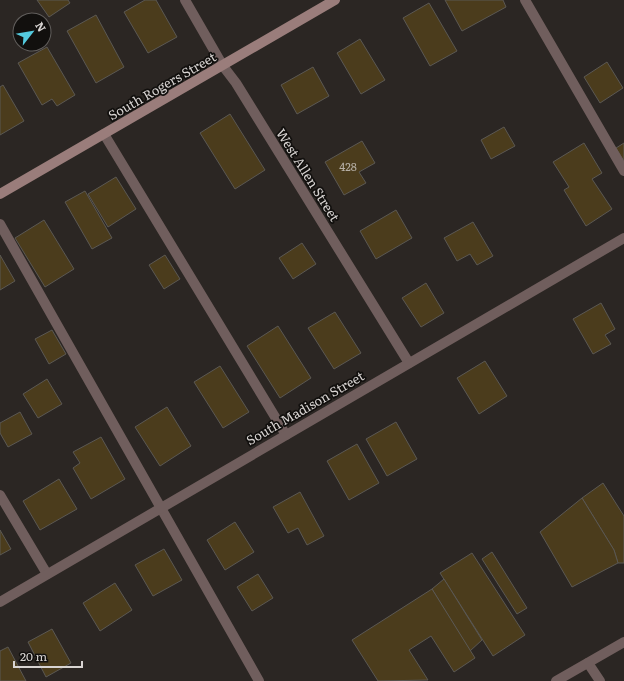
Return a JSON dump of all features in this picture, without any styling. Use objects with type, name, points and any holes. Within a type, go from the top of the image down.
[{"type":"street","name":"West Allen Street","points":[[185,0],[223,66],[240,90],[409,363]]},
{"type":"street","name":"South Rogers Street","points":[[0,194],[335,0]]},
{"type":"street","points":[[525,0],[624,171]]},
{"type":"street","points":[[104,134],[286,435]]},
{"type":"street","points":[[0,224],[259,681]]},
{"type":"street","name":"South Madison Street","points":[[0,602],[624,238]]},
{"type":"street","points":[[0,496],[46,574]]},
{"type":"street","points":[[556,681],[624,642]]},
{"type":"street","points":[[588,663],[600,681]]},
{"type":"building","points":[[37,0],[68,0],[70,3],[52,15],[52,12],[45,12]]},
{"type":"building","points":[[145,0],[156,0],[177,37],[148,53],[124,12]]},
{"type":"building","points":[[445,0],[503,0],[506,7],[462,31]]},
{"type":"building","points":[[429,3],[457,51],[430,66],[403,18]]},
{"type":"building","points":[[96,15],[124,67],[96,83],[67,31]]},
{"type":"building","points":[[360,39],[385,80],[361,94],[337,53]]},
{"type":"building","points":[[38,52],[50,52],[75,95],[57,106],[52,99],[42,105],[18,63]]},
{"type":"building","points":[[607,62],[623,88],[600,103],[584,77]]},
{"type":"building","points":[[313,67],[329,96],[297,114],[281,85]]},
{"type":"building","points":[[3,85],[24,121],[0,135],[0,87]]},
{"type":"building","points":[[230,114],[265,170],[235,189],[200,133]]},
{"type":"building","points":[[504,127],[515,146],[491,159],[481,140]]},
{"type":"building","points":[[362,141],[375,163],[359,172],[366,183],[344,195],[325,162]]},
{"type":"building","points":[[584,143],[602,173],[592,179],[612,209],[586,226],[564,190],[569,187],[553,162]]},
{"type":"building","points":[[624,143],[624,161],[616,148]]},
{"type":"building","points":[[116,177],[136,209],[108,227],[88,194]]},
{"type":"building","points":[[85,191],[112,238],[92,249],[65,202]]},
{"type":"building","points":[[396,210],[412,238],[376,259],[360,231]]},
{"type":"building","points":[[44,220],[74,269],[45,287],[15,238]]},
{"type":"building","points":[[473,222],[493,256],[477,265],[470,254],[457,261],[444,238]]},
{"type":"building","points":[[302,243],[316,264],[293,279],[279,258]]},
{"type":"building","points":[[0,255],[15,281],[0,290]]},
{"type":"building","points":[[165,255],[180,279],[164,289],[149,265]]},
{"type":"building","points":[[426,283],[444,313],[421,327],[402,298]]},
{"type":"building","points":[[601,303],[615,329],[605,335],[611,344],[593,354],[573,319]]},
{"type":"building","points":[[335,312],[361,353],[334,369],[308,328]]},
{"type":"building","points":[[278,326],[311,378],[280,398],[247,346]]},
{"type":"building","points":[[52,330],[66,354],[49,364],[35,339]]},
{"type":"building","points":[[485,361],[507,396],[479,414],[457,378]]},
{"type":"building","points":[[220,366],[249,412],[223,428],[194,382]]},
{"type":"building","points":[[47,379],[62,404],[38,418],[23,394]]},
{"type":"building","points":[[167,407],[191,446],[160,466],[135,427]]},
{"type":"building","points":[[20,412],[32,434],[8,447],[0,433],[0,423]]},
{"type":"building","points":[[396,422],[417,459],[387,476],[366,439]]},
{"type":"building","points":[[101,437],[125,479],[91,499],[73,468],[80,463],[73,452]]},
{"type":"building","points":[[357,444],[379,483],[349,500],[327,461]]},
{"type":"building","points":[[59,479],[77,509],[40,530],[23,501]]},
{"type":"building","points":[[603,483],[624,516],[624,563],[618,563],[614,550],[582,498]]},
{"type":"building","points":[[300,492],[324,536],[307,545],[298,528],[288,533],[273,507]]},
{"type":"building","points":[[582,498],[614,550],[618,563],[572,587],[540,532]]},
{"type":"building","points":[[235,522],[254,552],[225,570],[207,540]]},
{"type":"building","points":[[0,530],[11,549],[0,555]]},
{"type":"building","points":[[164,549],[182,580],[153,596],[135,565]]},
{"type":"building","points":[[492,552],[527,608],[517,614],[482,559]]},
{"type":"building","points":[[472,553],[525,635],[493,656],[440,573]]},
{"type":"building","points":[[258,574],[273,598],[252,611],[237,587]]},
{"type":"building","points":[[444,579],[482,640],[470,651],[432,589]]},
{"type":"building","points":[[115,583],[132,610],[100,631],[83,603]]},
{"type":"building","points":[[432,589],[475,658],[454,672],[431,636],[409,650],[428,680],[378,681],[352,640]]},
{"type":"building","points":[[52,629],[71,663],[46,677],[28,642]]},
{"type":"building","points":[[8,647],[26,681],[0,681],[0,651]]}]
